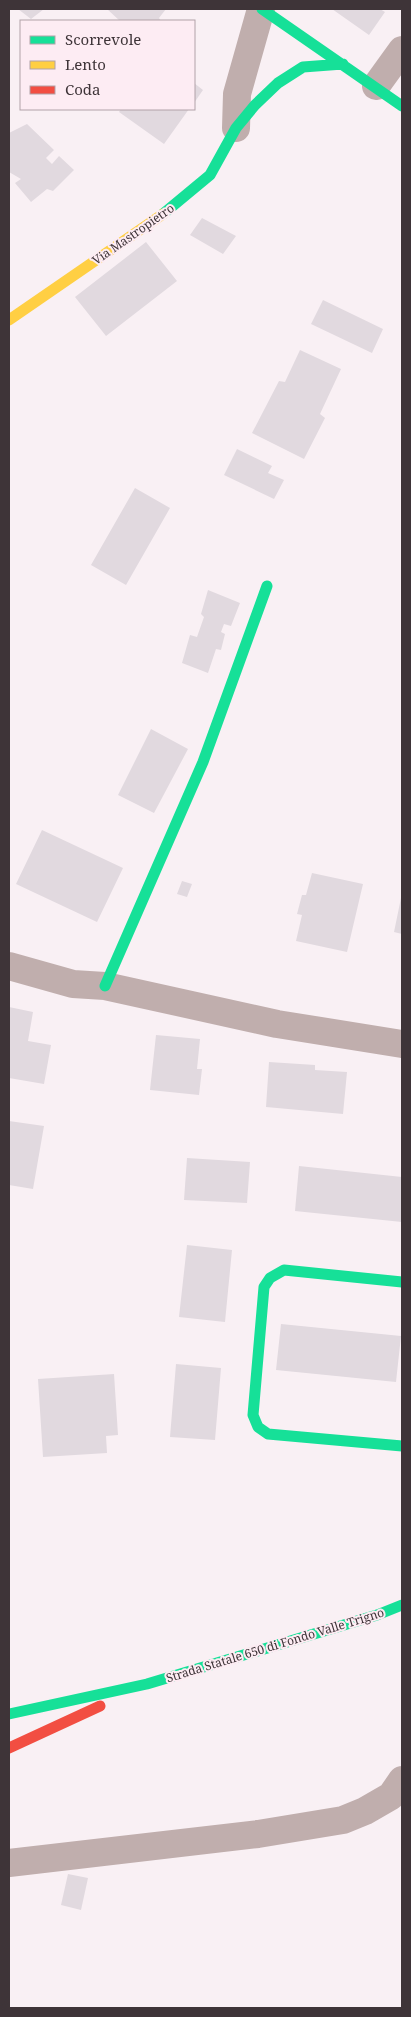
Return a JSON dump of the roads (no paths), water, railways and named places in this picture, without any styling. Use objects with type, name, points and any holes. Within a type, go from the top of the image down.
[{"type":"main road","points":[[262,9],[376,86],[402,106]]},
{"type":"main road","name":"Via Mastropietro","points":[[9,320],[166,212],[210,175],[236,128],[255,105],[290,73],[304,67],[343,64]]},
{"type":"main road","points":[[105,986],[203,762],[267,586]]},
{"type":"main road","points":[[402,1282],[284,1270],[270,1278],[264,1288],[253,1415],[258,1427],[268,1434],[402,1446]]},
{"type":"main road","name":"Strada Statale 650 di Fondo Valle Trigno","points":[[147,1684],[377,1616],[402,1604]]},
{"type":"main road","points":[[9,1714],[147,1684]]},
{"type":"main road","points":[[9,1748],[147,1684]]},
{"type":"street","name":"Via Mastropietro","points":[[236,128],[237,94],[262,9]]},
{"type":"street","points":[[376,86],[402,50]]},
{"type":"street","points":[[9,966],[73,984],[105,986],[277,1024],[402,1044]]},
{"type":"street","points":[[9,1863],[258,1834],[343,1820],[365,1811],[391,1796],[402,1780]]}]
